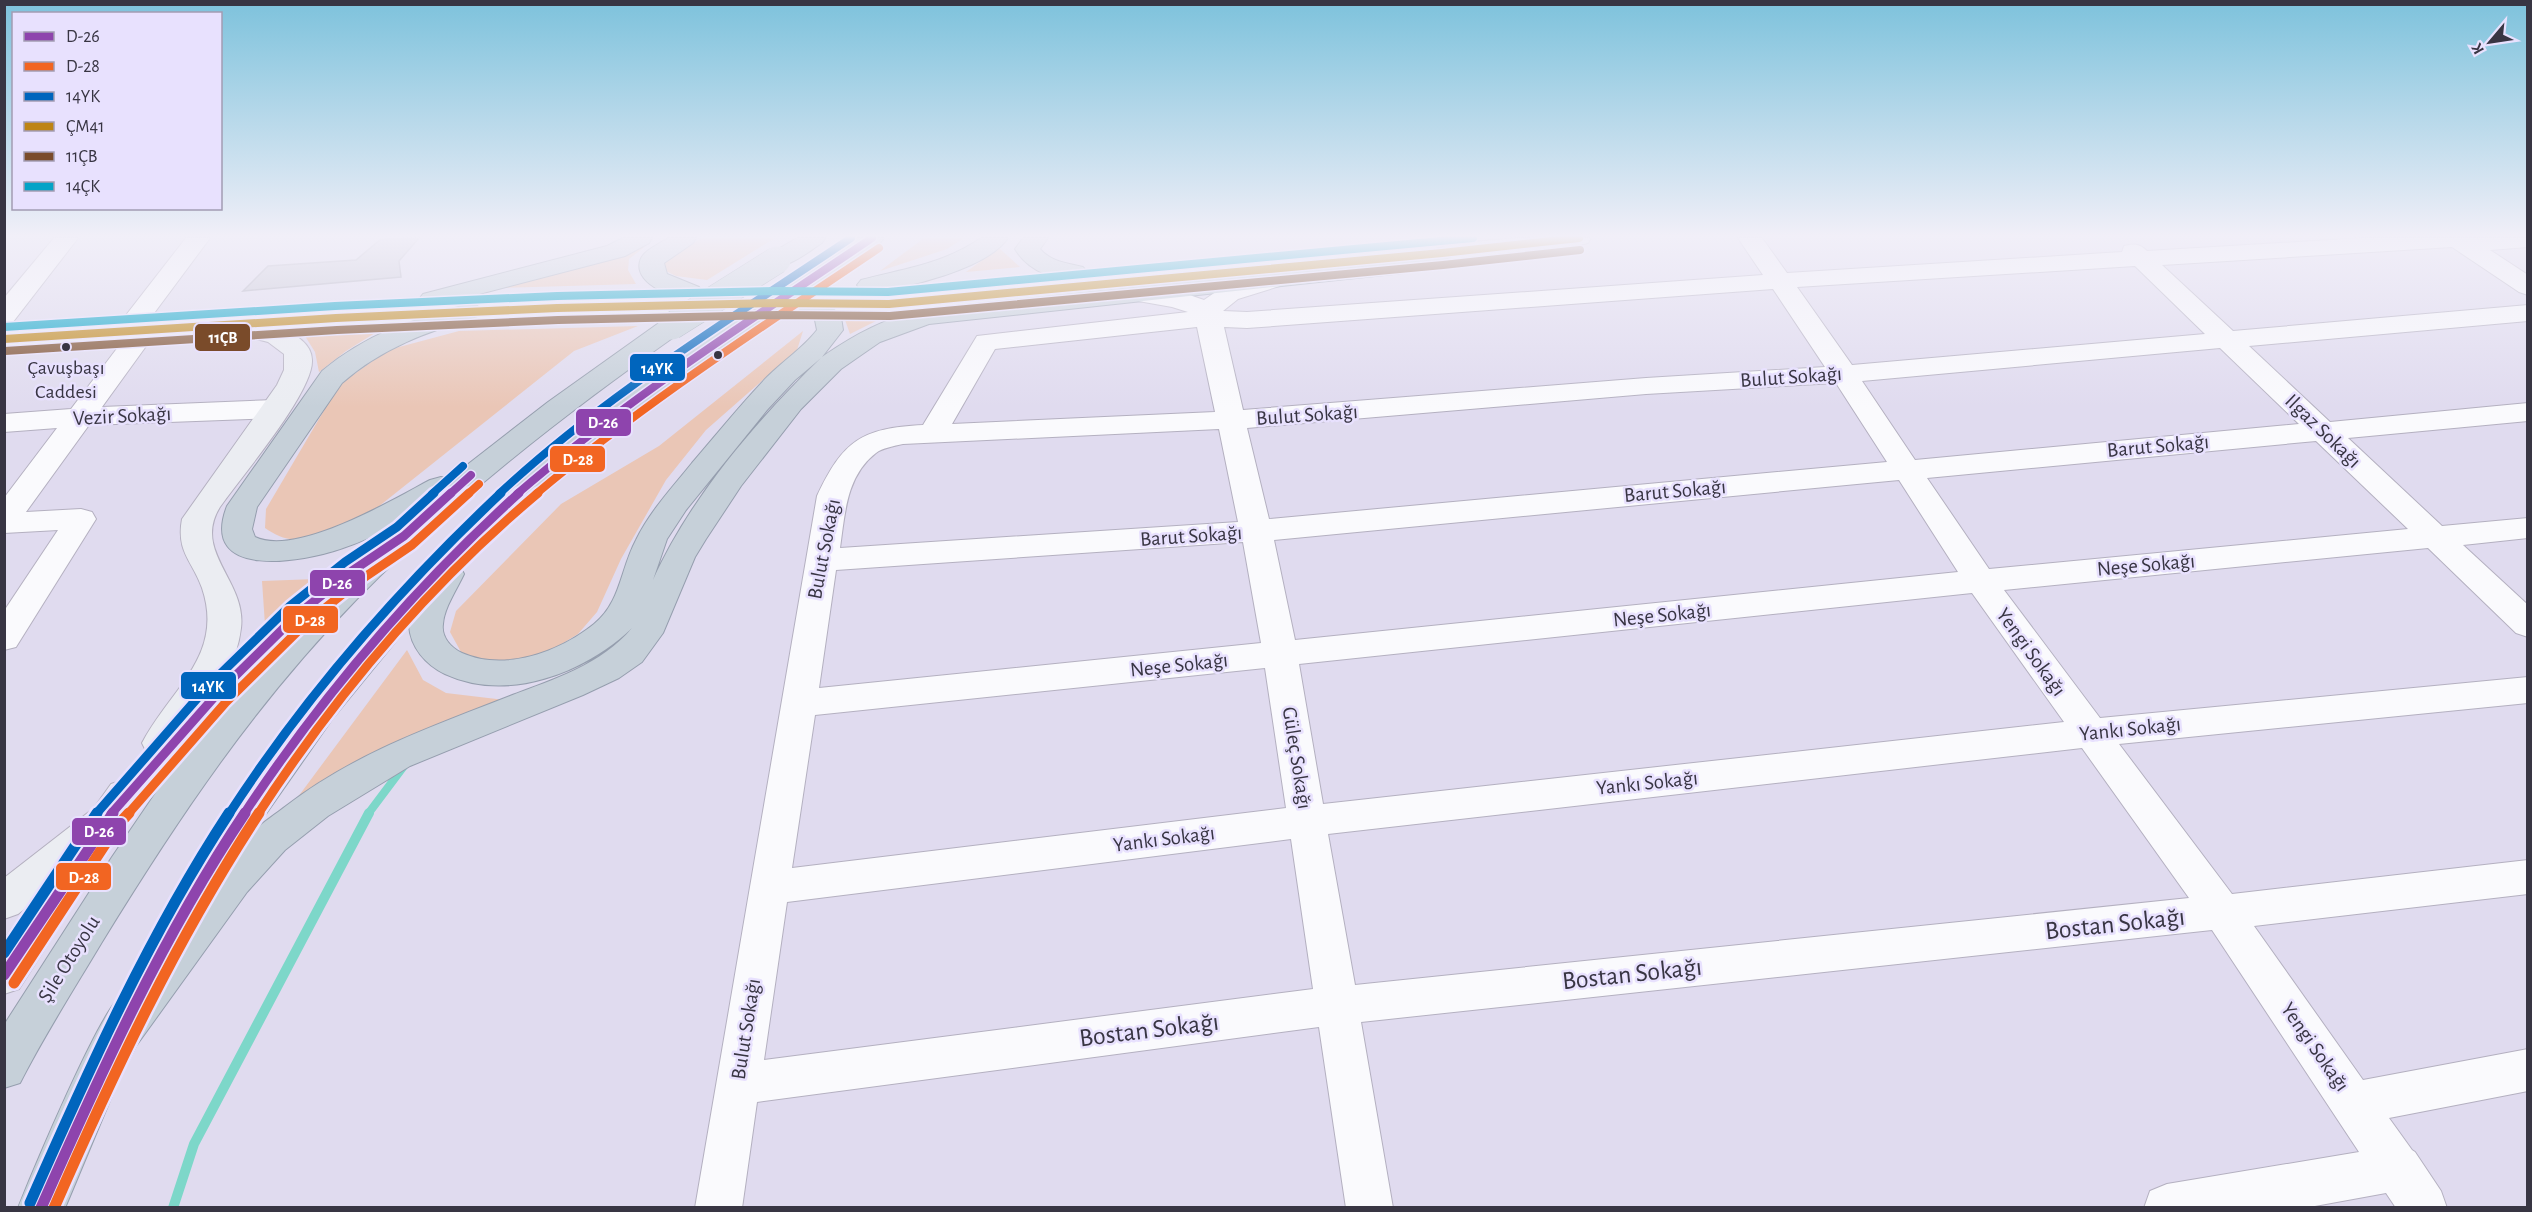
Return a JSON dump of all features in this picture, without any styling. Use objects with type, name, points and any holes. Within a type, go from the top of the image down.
[{"type":"highway","points":[[415,304],[451,295]]},
{"type":"highway","name":"Şile Otoyolu","points":[[4,1068],[21,1035],[179,787],[249,697],[304,634],[404,536],[485,464],[581,389],[722,295]]},
{"type":"highway","points":[[41,1208],[102,1067],[203,879],[236,824],[289,747],[356,664],[455,554],[509,501],[577,443],[788,295]]},
{"type":"highway","points":[[120,1033],[233,880],[271,839],[315,805],[357,778],[398,756],[571,686],[607,669],[630,653],[646,633],[679,557],[730,479],[791,403],[831,363],[871,336],[926,316],[1131,295]]},
{"type":"highway","points":[[455,554],[426,625],[430,643],[441,657],[458,668],[480,673],[509,673],[531,668],[575,652],[603,634],[624,616],[648,546],[684,493],[761,399],[781,378],[822,344],[830,330],[827,316],[806,303]]},
{"type":"highway","points":[[469,311],[387,339],[347,363],[325,387],[242,506],[236,523],[237,538],[247,548],[267,551],[290,550],[321,543],[369,524],[485,464]]},
{"type":"highway","points":[[107,819],[217,694],[297,615],[352,571],[404,536]]},
{"type":"main road","points":[[4,339],[140,325],[415,304],[631,295]]},
{"type":"main road","points":[[4,326],[233,326],[469,311],[806,303],[889,304],[991,295]]},
{"type":"main road","points":[[4,976],[107,819],[206,679],[220,652],[226,630],[224,599],[198,551],[193,536],[197,519],[208,500],[275,409],[291,385],[298,369],[298,355],[292,345],[278,337],[233,326]]},
{"type":"main road","points":[[4,902],[107,819]]},
{"type":"street","points":[[4,316],[21,295]]},
{"type":"street","points":[[4,522],[80,417],[160,295]]},
{"type":"street","points":[[1142,295],[1188,302],[1209,315]]},
{"type":"street","points":[[1209,315],[1229,295]]},
{"type":"street","points":[[932,434],[986,342],[1209,315],[1247,320],[1594,295]]},
{"type":"street","name":"Yengi Sokağı","points":[[1788,295],[1844,374],[1980,581],[2223,912],[2424,1208]]},
{"type":"street","name":"Ilgaz Sokağı","points":[[2179,295],[2528,625]]},
{"type":"street","name":"Bulut Sokağı","points":[[717,1208],[832,496],[846,466],[867,445],[901,435],[1232,420],[1646,386],[1844,374],[2528,313]]},
{"type":"street","name":"Güleç Sokağı","points":[[1209,315],[1256,531],[1280,655],[1308,821],[1335,1005],[1370,1208]]},
{"type":"street","name":"Vezir Sokağı","points":[[4,423],[80,417],[275,409]]},
{"type":"street","name":"Barut Sokağı","points":[[821,560],[1256,531],[2528,412]]},
{"type":"street","points":[[4,522],[81,519],[4,638]]},
{"type":"street","name":"Neşe Sokağı","points":[[797,704],[1980,581],[2528,528]]},
{"type":"street","name":"Yankı Sokağı","points":[[768,888],[1308,821],[2090,733],[2528,690]]},
{"type":"street","name":"Bostan Sokağı","points":[[737,1084],[1335,1005],[2223,912],[2528,877]]},
{"type":"street","points":[[2354,1103],[2528,1070]]},
{"type":"street","points":[[2167,1208],[2399,1168]]},
{"type":"shaded area","points":[[888,315],[850,334],[844,317]]},
{"type":"shaded area","points":[[638,326],[574,351],[373,511],[309,538],[286,538],[265,528],[266,509],[339,385],[388,350],[459,331]]},
{"type":"shaded area","points":[[803,331],[797,350],[706,430],[666,480],[621,559],[597,612],[578,634],[550,651],[524,660],[490,664],[461,652],[450,632],[456,611],[561,504],[659,446]]},
{"type":"shaded area","points":[[375,333],[346,351],[319,372],[315,352],[305,336]]},
{"type":"shaded area","points":[[316,579],[265,625],[262,581]]},
{"type":"shaded area","points":[[407,650],[423,680],[446,693],[505,700],[289,809]]},
{"type":"waterway","points":[[368,814],[404,766]]},
{"type":"waterway","points":[[173,1208],[194,1144],[369,813]]},
{"type":"transit line","name":"14ÇK","points":[[4,327],[335,306],[621,295]]},
{"type":"transit line","name":"14YK","points":[[30,1203],[114,1018],[170,910],[252,778],[298,714],[347,653],[453,538],[569,434],[672,357],[766,295]]},
{"type":"transit line","name":"D-26","points":[[41,1208],[126,1021],[183,912],[222,846],[265,782],[358,660],[408,602],[462,547],[576,444],[684,363],[787,295]]},
{"type":"transit line","name":"D-28","points":[[54,1208],[137,1026],[192,921],[231,855],[273,791],[367,668],[471,554],[586,452],[693,372],[809,295]]},
{"type":"transit line","name":"ÇM41","points":[[4,339],[336,318],[557,308],[778,303],[889,304],[991,295]]},
{"type":"transit line","name":"11ÇB","points":[[5,351],[337,330],[558,320],[778,315],[890,316],[1122,295]]},
{"type":"transit line","name":"14YK","points":[[4,953],[97,812],[208,686],[290,606],[345,562],[397,527],[463,466]]},
{"type":"transit line","name":"D-26","points":[[4,975],[107,819],[217,694],[297,615],[352,571],[404,536],[471,475]]},
{"type":"transit line","name":"D-28","points":[[14,983],[117,826],[226,702],[305,624],[359,581],[412,545],[479,484]]},
{"type":"place","name":"Çavuşbaşı Caddesi","points":[[66,347]]}]
